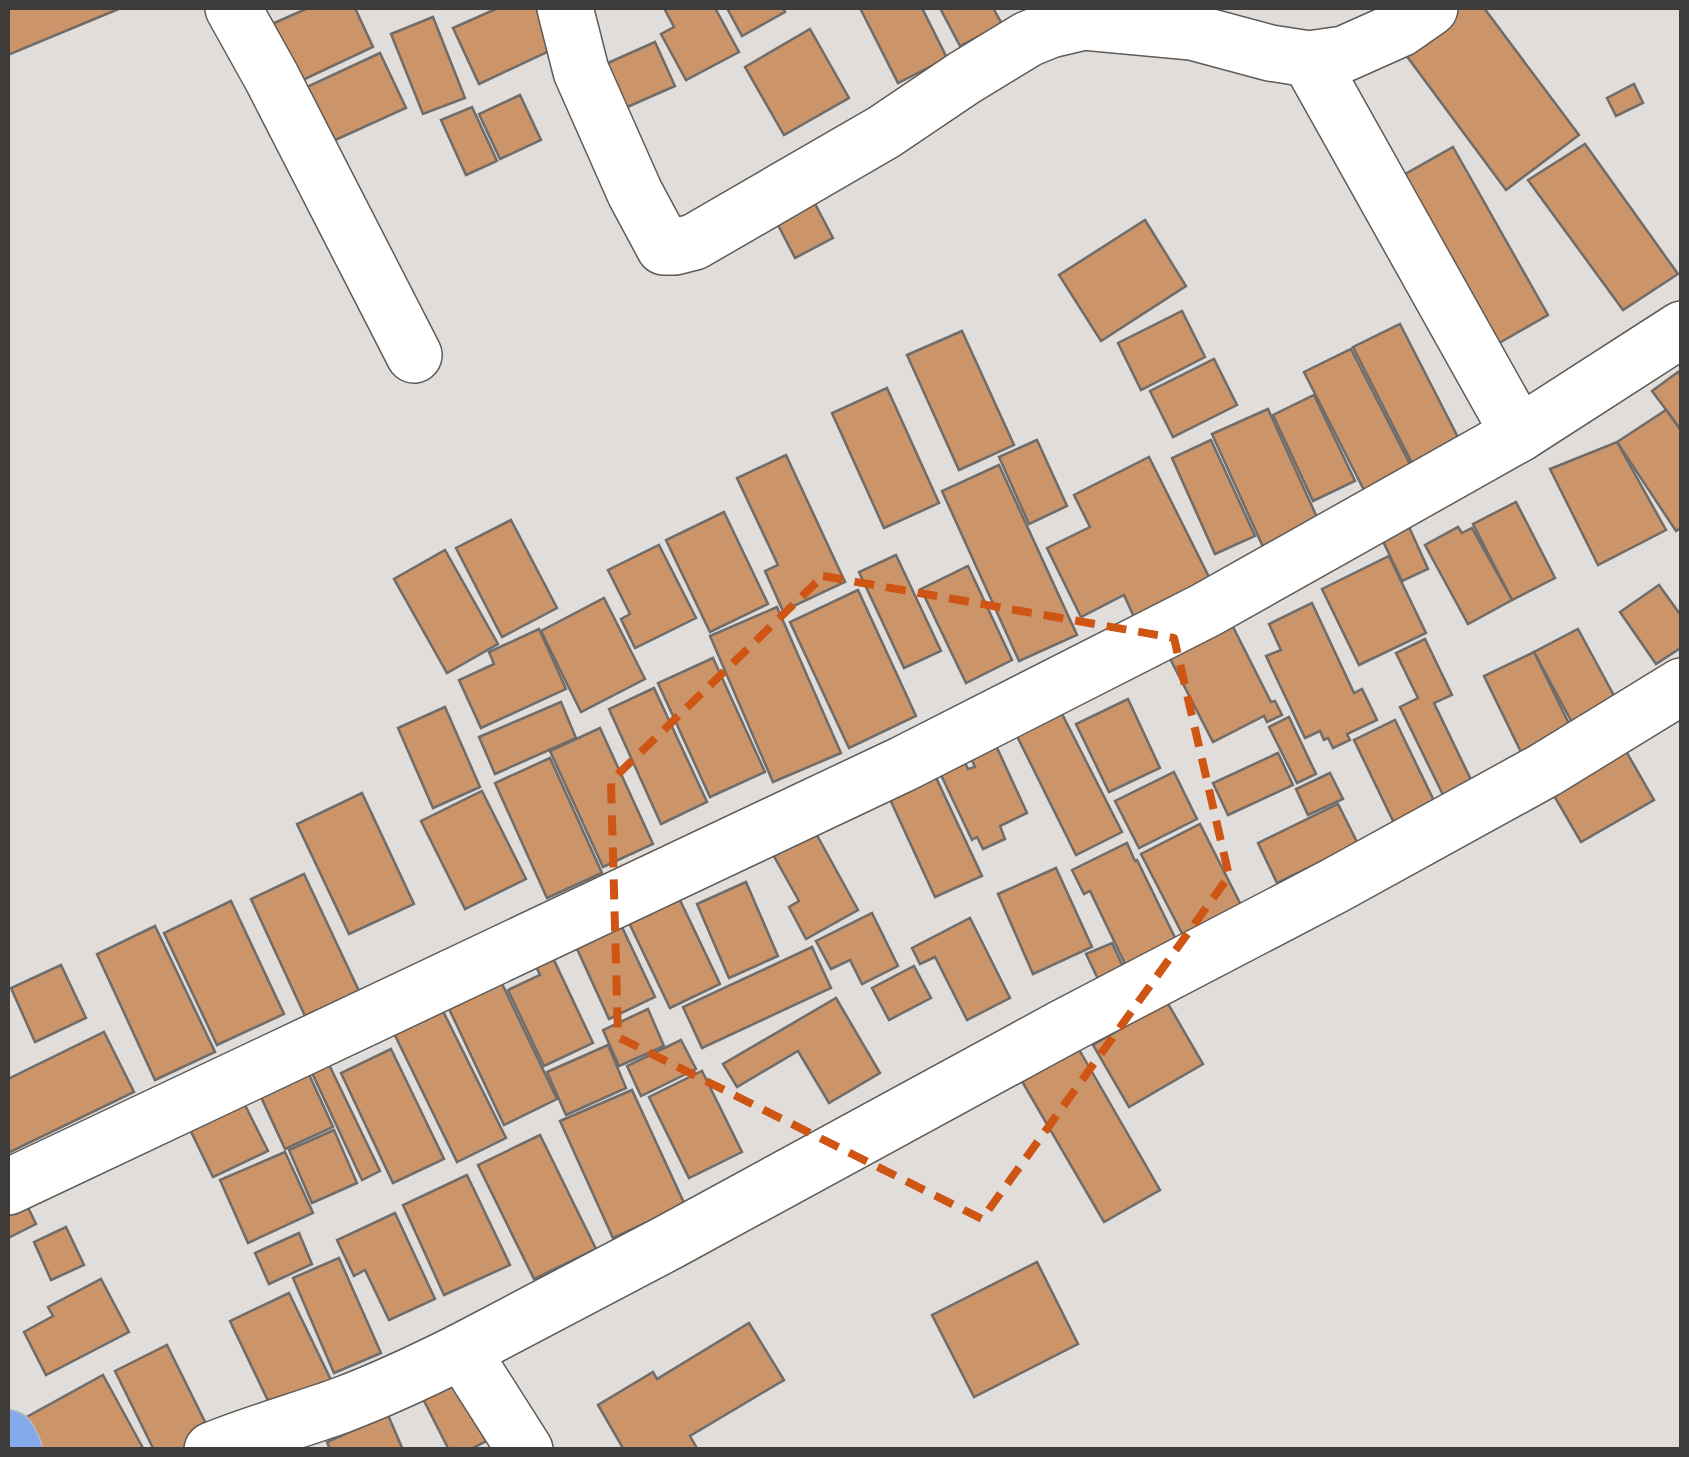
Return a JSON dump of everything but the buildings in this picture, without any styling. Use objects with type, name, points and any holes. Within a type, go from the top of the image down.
[{"type":"highway","points":[[8,1438],[14,1450]]},
{"type":"street","points":[[232,8],[414,355]]},
{"type":"street","points":[[574,10],[582,70],[635,194],[664,247],[674,248],[694,242],[884,132],[980,68],[1050,30],[1084,22],[1192,32],[1309,59],[1344,54],[1400,29],[1430,8]]},
{"type":"street","points":[[1309,59],[1519,434]]},
{"type":"street","points":[[8,1188],[902,764],[1206,610],[1519,434],[1682,329]]},
{"type":"street","points":[[212,1450],[393,1385],[462,1351],[1334,886],[1544,770],[1682,686]]},
{"type":"street","points":[[462,1351],[525,1450]]},
{"type":"highlighted area","points":[[823,576],[1174,638],[1229,876],[982,1219],[618,1037],[611,781]]}]
